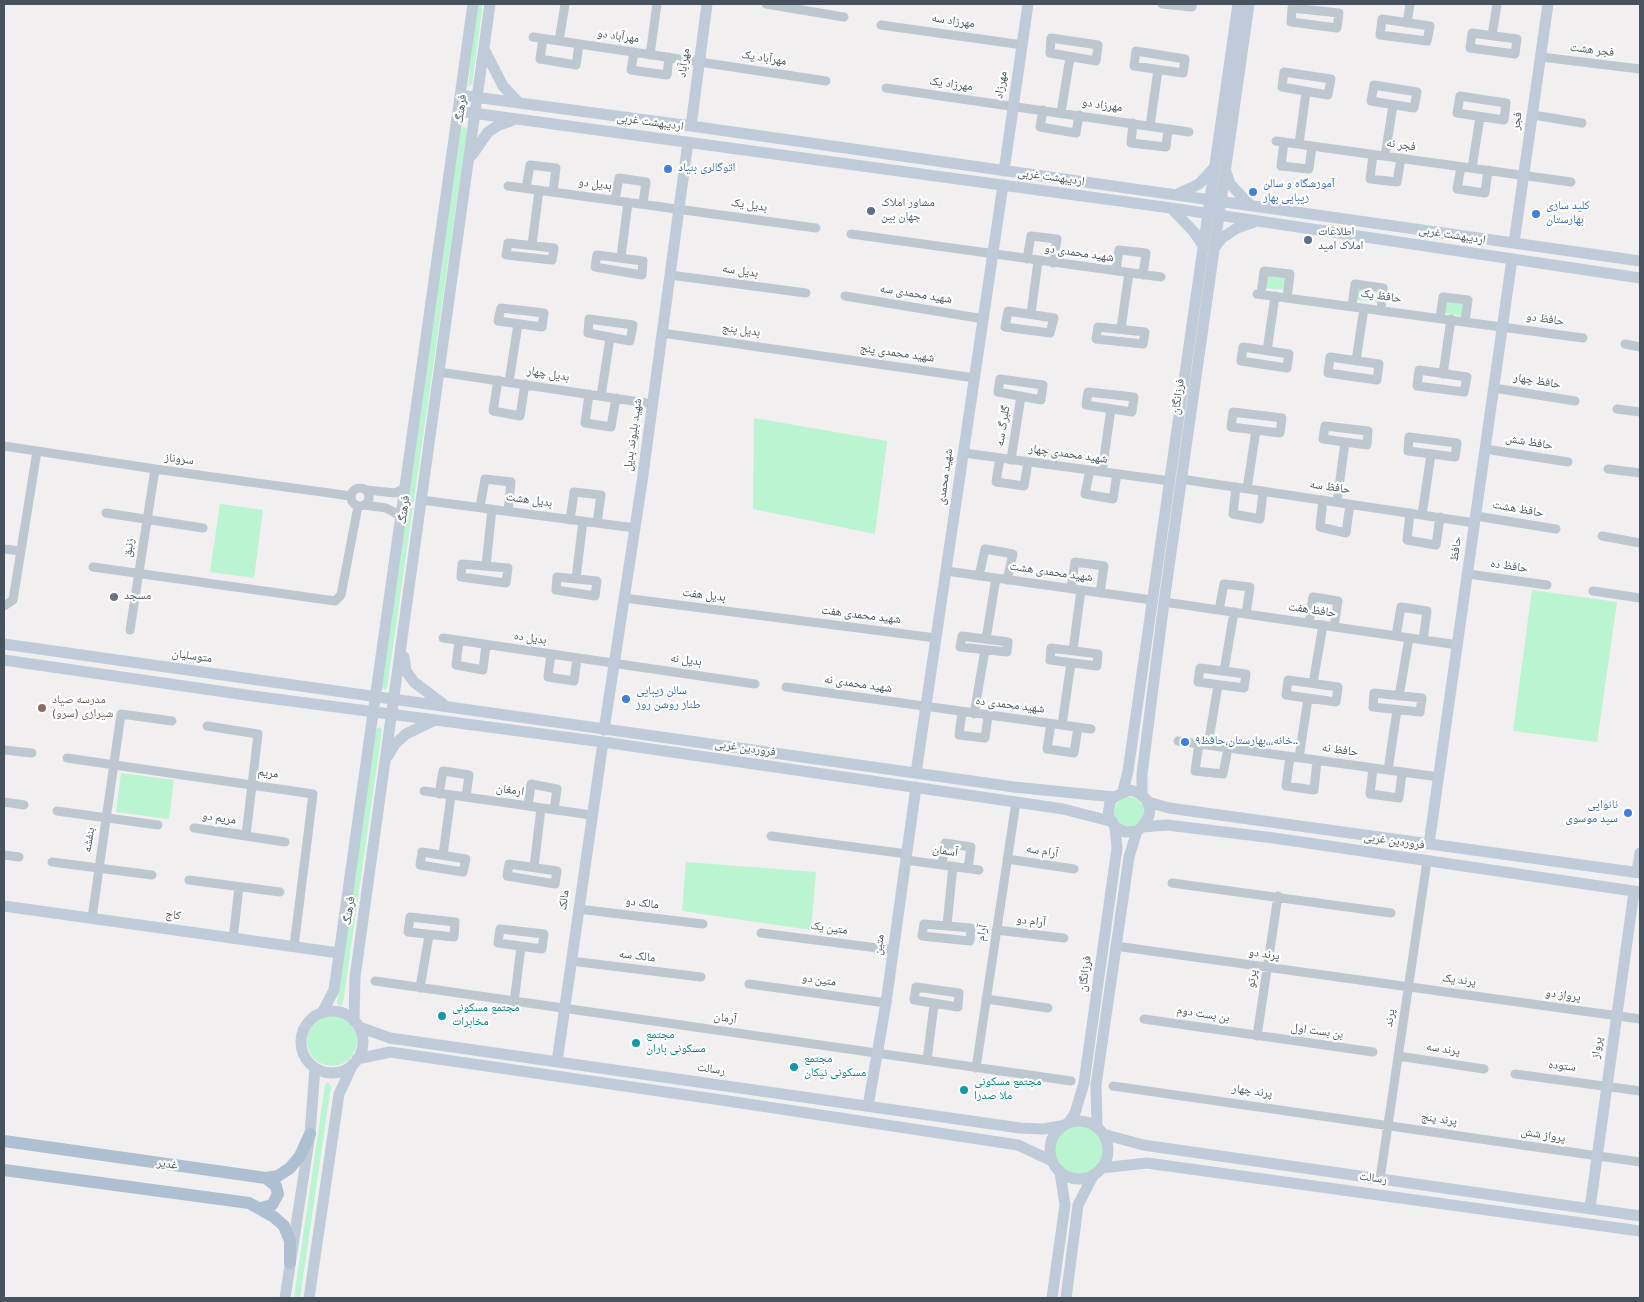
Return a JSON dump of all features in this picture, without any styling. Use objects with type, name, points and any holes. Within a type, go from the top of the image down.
[{"type":"main road","name":"فرهنگ","points":[[322,1013],[334,990],[473,4]]},
{"type":"main road","name":"فرهنگ","points":[[357,1024],[355,977],[490,4]]},
{"type":"main road","name":"مهرآباد","points":[[691,126],[707,4]]},
{"type":"main road","name":"مهرزاد","points":[[1004,171],[1028,4]]},
{"type":"main road","name":"فرزانگان","points":[[1220,169],[1238,4]]},
{"type":"main road","name":"فرزانگان","points":[[1118,794],[1126,780],[1158,601],[1215,200],[1249,4]]},
{"type":"main road","name":"فجر","points":[[1514,242],[1548,4]]},
{"type":"main road","points":[[484,49],[503,86],[520,103]]},
{"type":"main road","name":"اردیبهشت غربی","points":[[460,95],[1640,261]]},
{"type":"main road","name":"اردیبهشت غربی","points":[[458,111],[1171,208],[1640,278]]},
{"type":"main road","points":[[469,160],[477,144],[488,132],[499,125],[517,118]]},
{"type":"main road","name":"شهید بلیوند بدیل","points":[[604,730],[635,528],[688,142]]},
{"type":"main road","points":[[846,164],[848,149]]},
{"type":"main road","points":[[1174,195],[1199,184],[1220,169],[1230,184],[1251,206]]},
{"type":"main road","name":"شهید محمدی","points":[[916,773],[984,319],[1002,185]]},
{"type":"main road","points":[[1171,208],[1209,246],[1237,228],[1257,221]]},
{"type":"main road","name":"حافظ","points":[[1429,844],[1512,259]]},
{"type":"main road","name":"فرزانگان","points":[[1145,799],[1142,774],[1158,601]]},
{"type":"main road","name":"متوسلیان","points":[[4,644],[254,680],[376,695]]},
{"type":"main road","points":[[402,647],[406,671],[414,682],[427,694],[447,706]]},
{"type":"main road","points":[[4,660],[253,696],[374,711]]},
{"type":"main road","points":[[253,696],[254,680]]},
{"type":"main road","name":"فروردین غربی","points":[[376,695],[604,730],[1014,788],[1118,794]]},
{"type":"main road","name":"فروردین غربی","points":[[374,711],[603,742],[1063,809],[1113,824]]},
{"type":"main road","points":[[385,762],[395,744],[406,734],[435,720]]},
{"type":"main road","name":"مالک","points":[[557,1062],[603,742]]},
{"type":"main road","name":"متین","points":[[868,1106],[886,1003],[916,788]]},
{"type":"main road","points":[[1136,792],[1145,799],[1149,816],[1140,829],[1125,832],[1113,824],[1108,808],[1118,794],[1136,792]]},
{"type":"main road","name":"فروردین غربی","points":[[1145,799],[1169,808],[1639,872]]},
{"type":"main road","name":"فرزانگان","points":[[1065,1124],[1075,1113],[1084,1083],[1117,848],[1113,824]]},
{"type":"main road","name":"فروردین غربی","points":[[1140,829],[1166,825],[1637,892]]},
{"type":"main road","name":"فرزانگان","points":[[1100,1131],[1096,1085],[1129,857],[1140,829]]},
{"type":"main road","points":[[1639,872],[1640,853]]},
{"type":"main road","name":"پرواز","points":[[1590,1208],[1617,1016],[1637,892]]},
{"type":"main road","name":"کاج","points":[[4,906],[339,953]]},
{"type":"main road","points":[[309,1298],[338,1094],[355,1062],[362,1046],[357,1024],[336,1012],[322,1013],[311,1020],[301,1038],[302,1051],[315,1068],[334,1073],[355,1062],[390,1052],[728,1101],[1018,1146],[1052,1161]]},
{"type":"main road","name":"رسالت","points":[[357,1024],[390,1038],[1020,1128],[1043,1129],[1065,1124]]},
{"type":"main road","points":[[285,1298],[310,1134],[315,1068]]},
{"type":"main road","points":[[1066,1298],[1078,1205],[1098,1171],[1108,1152],[1100,1131],[1089,1123],[1065,1124],[1051,1140],[1052,1161],[1060,1172],[1080,1179],[1098,1171]]},
{"type":"main road","name":"رسالت","points":[[1100,1131],[1143,1145],[1640,1216]]},
{"type":"main road","name":"غدیر","points":[[4,1141],[266,1178],[278,1176],[290,1168],[300,1156],[310,1134]]},
{"type":"main road","name":"رسالت","points":[[1098,1171],[1147,1163],[1640,1231]]},
{"type":"main road","points":[[4,1170],[249,1203],[261,1208],[279,1221],[288,1233],[290,1263]]},
{"type":"main road","points":[[1052,1298],[1065,1205],[1060,1172]]},
{"type":"main road","points":[[261,1208],[272,1205],[278,1194],[276,1186],[266,1178]]},
{"type":"street","points":[[559,41],[565,4]]},
{"type":"street","points":[[650,55],[657,4]]},
{"type":"street","points":[[766,4],[844,17]]},
{"type":"street","points":[[1162,4],[1192,8],[1192,4]]},
{"type":"street","points":[[1407,22],[1410,4]]},
{"type":"street","points":[[1492,36],[1497,4]]},
{"type":"street","points":[[1318,7],[1339,13],[1337,28],[1290,22],[1292,8],[1318,7]]},
{"type":"street","points":[[1382,19],[1407,22],[1430,26],[1428,41],[1380,35],[1382,19]]},
{"type":"street","name":"مهرزاد سه","points":[[881,25],[1023,44]]},
{"type":"street","points":[[1472,33],[1492,36],[1517,39],[1515,54],[1470,48],[1472,33]]},
{"type":"street","name":"مهرآباد دو","points":[[533,37],[699,62]]},
{"type":"street","points":[[1051,38],[1098,45],[1096,60],[1070,57],[1050,53],[1051,38]]},
{"type":"street","points":[[544,39],[540,60],[576,65],[580,44]]},
{"type":"street","points":[[1136,51],[1185,59],[1183,73],[1158,70],[1134,66],[1136,51]]},
{"type":"street","points":[[634,52],[631,70],[667,75],[669,57]]},
{"type":"street","points":[[1061,113],[1070,57]]},
{"type":"street","name":"فجر هشت","points":[[1541,57],[1640,69]]},
{"type":"street","name":"مهرآباد یک","points":[[699,62],[826,81]]},
{"type":"street","points":[[1150,126],[1158,70]]},
{"type":"street","points":[[1284,72],[1331,78],[1328,95],[1306,92],[1282,87],[1284,72]]},
{"type":"street","points":[[1374,85],[1417,92],[1414,108],[1393,104],[1371,101],[1374,85]]},
{"type":"street","name":"مهرزاد یک","points":[[886,88],[1012,106]]},
{"type":"street","points":[[1299,144],[1306,92]]},
{"type":"street","points":[[1460,96],[1506,103],[1504,120],[1480,117],[1457,113],[1460,96]]},
{"type":"street","points":[[1386,156],[1393,104]]},
{"type":"street","name":"مهرزاد دو","points":[[1012,106],[1189,132]]},
{"type":"street","points":[[1043,110],[1040,127],[1076,133],[1079,116]]},
{"type":"street","points":[[1532,115],[1582,123]]},
{"type":"street","points":[[1472,168],[1480,117]]},
{"type":"street","points":[[1133,123],[1131,143],[1166,147],[1168,128]]},
{"type":"street","name":"فجر نه","points":[[1312,146],[1309,169],[1281,166],[1280,142],[1299,144],[1571,182]]},
{"type":"street","points":[[1373,155],[1370,179],[1397,182],[1400,158]]},
{"type":"street","points":[[526,188],[530,165],[556,168],[553,192]]},
{"type":"street","points":[[1461,167],[1457,189],[1485,193],[1488,170]]},
{"type":"street","points":[[615,200],[619,178],[637,180],[646,182],[643,204]]},
{"type":"street","name":"بدیل دو","points":[[508,186],[679,208]]},
{"type":"street","points":[[532,246],[539,190]]},
{"type":"street","points":[[621,257],[628,202]]},
{"type":"street","name":"بدیل یک","points":[[679,208],[816,228]]},
{"type":"street","name":"شهید محمدی دو","points":[[851,234],[1161,277]]},
{"type":"street","points":[[1027,259],[1031,236],[1057,239],[1054,263]]},
{"type":"street","points":[[508,243],[532,246],[554,248],[552,260],[506,255],[508,243]]},
{"type":"street","points":[[1116,272],[1119,250],[1146,254],[1143,275]]},
{"type":"street","points":[[597,255],[621,257],[643,261],[642,275],[595,267],[597,255]]},
{"type":"street","points":[[1030,314],[1038,261]]},
{"type":"street","name":"حافظ یک","points":[[1287,298],[1290,274],[1264,271],[1259,294],[1287,298],[1503,326]]},
{"type":"street","points":[[1120,328],[1129,273]]},
{"type":"street","name":"بدیل سه","points":[[670,275],[806,293]]},
{"type":"street","points":[[1352,306],[1355,284],[1374,286],[1383,288],[1380,310]]},
{"type":"street","name":"شهید محمدی سه","points":[[845,296],[984,319]]},
{"type":"street","points":[[1267,350],[1275,296]]},
{"type":"street","points":[[1440,318],[1443,297],[1468,300],[1465,321]]},
{"type":"street","points":[[500,308],[544,313],[542,328],[518,324],[498,321],[500,308]]},
{"type":"street","points":[[1356,361],[1364,308]]},
{"type":"street","points":[[1008,311],[1030,314],[1054,318],[1050,333],[1005,327],[1008,311]]},
{"type":"street","points":[[589,319],[632,325],[630,340],[610,338],[588,333],[589,319]]},
{"type":"street","points":[[1443,374],[1451,319]]},
{"type":"street","points":[[509,382],[518,324]]},
{"type":"street","points":[[1098,326],[1120,328],[1145,332],[1143,344],[1096,340],[1098,326]]},
{"type":"street","name":"حافظ دو","points":[[1503,326],[1583,338]]},
{"type":"street","name":"بدیل پنج","points":[[662,333],[816,354]]},
{"type":"street","points":[[601,396],[610,338]]},
{"type":"street","points":[[1625,344],[1640,347]]},
{"type":"street","points":[[1243,347],[1267,350],[1289,354],[1287,368],[1241,361],[1243,347]]},
{"type":"street","name":"شهید محمدی پنج","points":[[816,354],[975,378]]},
{"type":"street","points":[[1330,357],[1356,361],[1379,364],[1377,380],[1328,373],[1330,357]]},
{"type":"street","points":[[1419,370],[1443,374],[1467,377],[1464,392],[1417,386],[1419,370]]},
{"type":"street","name":"بدیل چهار","points":[[439,372],[652,404]]},
{"type":"street","points":[[498,380],[493,411],[520,416],[525,384]]},
{"type":"street","points":[[1000,380],[1043,384],[1041,400],[1021,396],[998,392],[1000,380]]},
{"type":"street","name":"حافظ چهار","points":[[1494,388],[1575,401]]},
{"type":"street","points":[[1088,392],[1134,397],[1132,412],[1111,410],[1086,405],[1088,392]]},
{"type":"street","points":[[589,394],[584,423],[611,427],[616,398]]},
{"type":"street","name":"گلبرگ سه","points":[[1011,460],[1021,396]]},
{"type":"street","points":[[1617,409],[1640,412]]},
{"type":"street","points":[[1102,472],[1111,410]]},
{"type":"street","points":[[1233,412],[1282,418],[1280,433],[1256,430],[1231,427],[1233,412]]},
{"type":"street","points":[[1325,426],[1368,431],[1367,445],[1345,442],[1323,440],[1325,426]]},
{"type":"street","points":[[1247,489],[1256,430]]},
{"type":"street","points":[[1409,438],[1457,443],[1455,457],[1431,454],[1408,451],[1409,438]]},
{"type":"street","points":[[1337,502],[1345,442]]},
{"type":"street","name":"سروناز","points":[[4,446],[351,496]]},
{"type":"street","name":"حافظ شش","points":[[1485,449],[1568,462]]},
{"type":"street","points":[[4,606],[13,600],[37,451]]},
{"type":"street","name":"شهید محمدی چهار","points":[[964,453],[1175,480]]},
{"type":"street","points":[[1422,515],[1431,454]]},
{"type":"street","points":[[1000,458],[996,482],[1024,486],[1028,462]]},
{"type":"street","name":"زنبق","points":[[130,630],[155,469]]},
{"type":"street","points":[[1608,469],[1640,473]]},
{"type":"street","points":[[1090,470],[1085,494],[1113,499],[1117,474]]},
{"type":"street","points":[[480,508],[485,479],[511,482],[508,511]]},
{"type":"street","name":"حافظ سه","points":[[1175,480],[1236,487],[1422,515],[1475,519]]},
{"type":"street","points":[[1236,487],[1233,514],[1260,519],[1263,491]]},
{"type":"street","points":[[401,516],[386,508],[361,506],[353,502],[351,496],[358,488],[395,493],[405,488]]},
{"type":"street","points":[[93,567],[139,575],[336,601],[342,595],[361,506],[369,499],[367,490]]},
{"type":"street","points":[[570,520],[574,492],[601,494],[597,523]]},
{"type":"street","name":"بدیل هشت","points":[[421,500],[635,528]]},
{"type":"street","points":[[1323,500],[1320,527],[1346,533],[1350,504]]},
{"type":"street","points":[[486,566],[492,509]]},
{"type":"street","points":[[106,513],[202,528]]},
{"type":"street","points":[[1410,513],[1407,540],[1436,545],[1440,517]]},
{"type":"street","name":"حافظ هشت","points":[[1475,519],[1556,529]]},
{"type":"street","points":[[576,578],[583,521]]},
{"type":"street","points":[[1602,536],[1640,543]]},
{"type":"street","points":[[4,549],[21,552]]},
{"type":"street","points":[[979,576],[984,549],[1013,554],[1007,580]]},
{"type":"street","points":[[1070,589],[1075,562],[1104,566],[1100,593]]},
{"type":"street","points":[[462,564],[486,566],[508,568],[506,583],[461,576],[462,564]]},
{"type":"street","name":"شهید محمدی هشت","points":[[946,571],[1158,601]]},
{"type":"street","name":"حافظ ده","points":[[1468,574],[1547,585]]},
{"type":"street","points":[[986,639],[996,578]]},
{"type":"street","points":[[1219,610],[1224,584],[1250,587],[1246,614]]},
{"type":"street","points":[[1073,650],[1081,590]]},
{"type":"street","points":[[1592,590],[1640,598]]},
{"type":"street","points":[[1309,623],[1313,597],[1338,601],[1334,627]]},
{"type":"street","name":"بدیل هفت","points":[[624,598],[782,618]]},
{"type":"street","name":"حافظ هفت","points":[[1158,601],[1458,645]]},
{"type":"street","points":[[1396,636],[1400,608],[1427,611],[1423,640]]},
{"type":"street","points":[[1224,671],[1234,612]]},
{"type":"street","name":"شهید محمدی هفت","points":[[782,618],[936,638]]},
{"type":"street","points":[[1314,683],[1323,625]]},
{"type":"street","points":[[962,636],[986,639],[1008,643],[1006,653],[960,646],[962,636]]},
{"type":"street","name":"بدیل ده","points":[[443,638],[614,664]]},
{"type":"street","points":[[1399,696],[1409,638]]},
{"type":"street","points":[[459,641],[456,665],[483,670],[486,645]]},
{"type":"street","points":[[1051,648],[1073,650],[1099,655],[1096,667],[1049,659],[1051,648]]},
{"type":"street","points":[[974,714],[984,650]]},
{"type":"street","points":[[551,654],[548,677],[565,680],[574,681],[577,658]]},
{"type":"street","points":[[1062,725],[1071,663]]},
{"type":"street","name":"بدیل نه","points":[[614,664],[755,684]]},
{"type":"street","points":[[1200,668],[1224,671],[1246,674],[1244,688],[1198,682],[1200,668]]},
{"type":"street","points":[[1288,680],[1314,683],[1338,687],[1336,702],[1286,695],[1288,680]]},
{"type":"street","points":[[1218,685],[1204,745],[1195,771],[1223,774],[1228,748]]},
{"type":"street","name":"شهید محمدی نه","points":[[786,688],[926,708]]},
{"type":"street","points":[[1374,693],[1399,696],[1422,698],[1420,712],[1373,707],[1374,693]]},
{"type":"street","points":[[1308,698],[1286,786],[1314,790],[1318,760]]},
{"type":"street","name":"شهید محمدی ده","points":[[926,708],[1090,729]]},
{"type":"street","points":[[1388,770],[1397,710]]},
{"type":"street","points":[[962,712],[959,735],[985,738],[988,716]]},
{"type":"street","name":"بنفشه","points":[[92,918],[121,714],[172,721]]},
{"type":"street","points":[[1051,724],[1047,749],[1074,753],[1078,728]]},
{"type":"street","points":[[206,726],[258,734],[252,785]]},
{"type":"street","name":"حافظ نه","points":[[1178,741],[1439,777]]},
{"type":"street","points":[[4,750],[32,753]]},
{"type":"street","name":"مریم","points":[[66,758],[313,794],[294,946]]},
{"type":"street","points":[[1373,768],[1370,794],[1399,798],[1402,772]]},
{"type":"street","points":[[439,794],[443,771],[469,775],[466,797]]},
{"type":"street","points":[[528,806],[531,784],[558,789],[554,810]]},
{"type":"street","name":"مریم دو","points":[[252,785],[246,835],[194,828],[285,842]]},
{"type":"street","name":"ارمغان","points":[[424,791],[591,816]]},
{"type":"street","points":[[443,855],[451,795]]},
{"type":"street","points":[[4,802],[24,805]]},
{"type":"street","name":"آرام","points":[[976,1068],[1016,802]]},
{"type":"street","points":[[534,868],[541,808]]},
{"type":"street","points":[[57,811],[158,825]]},
{"type":"street","name":"آسمان","points":[[771,836],[979,870]]},
{"type":"street","points":[[942,865],[945,843],[971,847],[968,868]]},
{"type":"street","points":[[422,852],[443,855],[466,859],[464,872],[420,865],[422,852]]},
{"type":"street","points":[[4,855],[19,857]]},
{"type":"street","name":"آرام سه","points":[[1007,859],[1074,870]]},
{"type":"street","name":"پرند","points":[[1380,1179],[1427,861]]},
{"type":"street","points":[[52,862],[152,875]]},
{"type":"street","points":[[509,864],[534,868],[557,871],[555,884],[507,876],[509,864]]},
{"type":"street","points":[[947,925],[953,866]]},
{"type":"street","points":[[189,880],[280,892]]},
{"type":"street","points":[[1172,883],[1278,896],[1391,913]]},
{"type":"street","points":[[233,939],[239,887]]},
{"type":"street","name":"پرتو","points":[[1257,1036],[1278,896]]},
{"type":"street","name":"مالک دو","points":[[578,909],[703,924]]},
{"type":"street","points":[[410,917],[455,922],[454,937],[429,935],[408,932],[410,917]]},
{"type":"street","points":[[924,924],[947,925],[971,928],[970,941],[922,936],[924,924]]},
{"type":"street","points":[[500,929],[544,934],[542,949],[521,947],[498,943],[500,929]]},
{"type":"street","name":"آرام دو","points":[[996,930],[1064,938]]},
{"type":"street","name":"متین یک","points":[[761,933],[893,950]]},
{"type":"street","points":[[420,988],[429,935]]},
{"type":"street","name":"پرند دو","points":[[1115,946],[1409,987]]},
{"type":"street","points":[[514,1002],[521,947]]},
{"type":"street","name":"مالک سه","points":[[571,961],[701,977]]},
{"type":"street","name":"آرمان","points":[[375,980],[514,1002],[1071,1081]]},
{"type":"street","name":"متین دو","points":[[749,984],[886,1003]]},
{"type":"street","points":[[916,987],[959,993],[958,1007],[934,1004],[914,1000],[916,987]]},
{"type":"street","name":"پرند یک","points":[[1409,987],[1506,1001]]},
{"type":"street","points":[[986,999],[1048,1008]]},
{"type":"street","name":"پرواز دو","points":[[1506,1001],[1640,1019]]},
{"type":"street","points":[[927,1060],[934,1004]]},
{"type":"street","name":"بن بست دوم","points":[[1144,1019],[1257,1036]]},
{"type":"street","name":"بن بست اول","points":[[1257,1036],[1373,1052]]},
{"type":"street","name":"پرند سه","points":[[1398,1056],[1484,1069]]},
{"type":"street","name":"ستوده","points":[[1515,1074],[1640,1091]]},
{"type":"street","name":"پرند چهار","points":[[1113,1086],[1388,1126]]},
{"type":"street","name":"پرند پنج","points":[[1388,1126],[1486,1139]]},
{"type":"street","name":"پرواز شش","points":[[1486,1139],[1640,1162]]},
{"type":"green space","points":[[477,4],[483,4],[472,84],[468,87]]},
{"type":"green space","points":[[464,126],[467,130],[387,688],[384,691],[382,687],[461,129]]},
{"type":"green space","points":[[1267,275],[1288,278],[1286,290],[1265,288]]},
{"type":"green space","points":[[1358,287],[1379,290],[1377,302],[1357,300]]},
{"type":"green space","points":[[1445,299],[1465,302],[1463,316],[1443,313]]},
{"type":"green space","points":[[754,418],[887,441],[875,534],[753,509]]},
{"type":"green space","points":[[220,504],[263,510],[254,578],[210,572]]},
{"type":"green space","points":[[1532,590],[1617,602],[1597,742],[1513,731]]},
{"type":"green space","points":[[380,727],[382,730],[343,1003],[340,1006],[337,1003],[376,729]]},
{"type":"green space","points":[[121,773],[174,780],[169,819],[116,812]]},
{"type":"green space","points":[[1129,797],[1140,801],[1144,812],[1140,823],[1129,827],[1118,823],[1114,812],[1118,801]]},
{"type":"green space","points":[[686,862],[816,872],[811,930],[682,911]]},
{"type":"green space","points":[[332,1016],[346,1020],[353,1027],[357,1041],[353,1055],[346,1062],[332,1066],[318,1062],[311,1055],[307,1041],[311,1027],[318,1020]]},
{"type":"green space","points":[[328,1082],[331,1086],[300,1298],[294,1298],[325,1085]]},
{"type":"green space","points":[[1079,1125],[1088,1127],[1099,1136],[1104,1150],[1102,1159],[1093,1170],[1079,1175],[1070,1173],[1059,1164],[1054,1150],[1056,1141],[1065,1130]]},
{"type":"place","name":"اتوگالری بنیاد","points":[[668,169]]},
{"type":"place","name":"آموزشگاه و سالن زیبایی بهار","points":[[1253,192]]},
{"type":"place","name":"مشاور املاک جهان بین","points":[[871,211]]},
{"type":"place","name":"کلید سازی بهارستان","points":[[1536,214]]},
{"type":"place","name":"اطلاعات املاک امید","points":[[1308,240]]},
{"type":"place","name":"مسجد","points":[[114,597]]},
{"type":"place","name":"سالن زیبایی طناز روشن روز","points":[[626,699]]},
{"type":"place","name":"مدرسه صیاد شیرازی (سرو)","points":[[42,708]]},
{"type":"place","name":"خانه،،،بهارستان،حافظ۹..","points":[[1185,742]]},
{"type":"place","name":"نانوایی سید موسوی","points":[[1628,813]]},
{"type":"place","name":"مجتمع مسکونی مخابرات","points":[[442,1016]]},
{"type":"place","name":"مجتمع مسکونی باران","points":[[636,1043]]},
{"type":"place","name":"مجتمع مسکونی نیکان","points":[[794,1067]]},
{"type":"place","name":"مجتمع مسکونی ملا صدرا","points":[[964,1090]]}]
